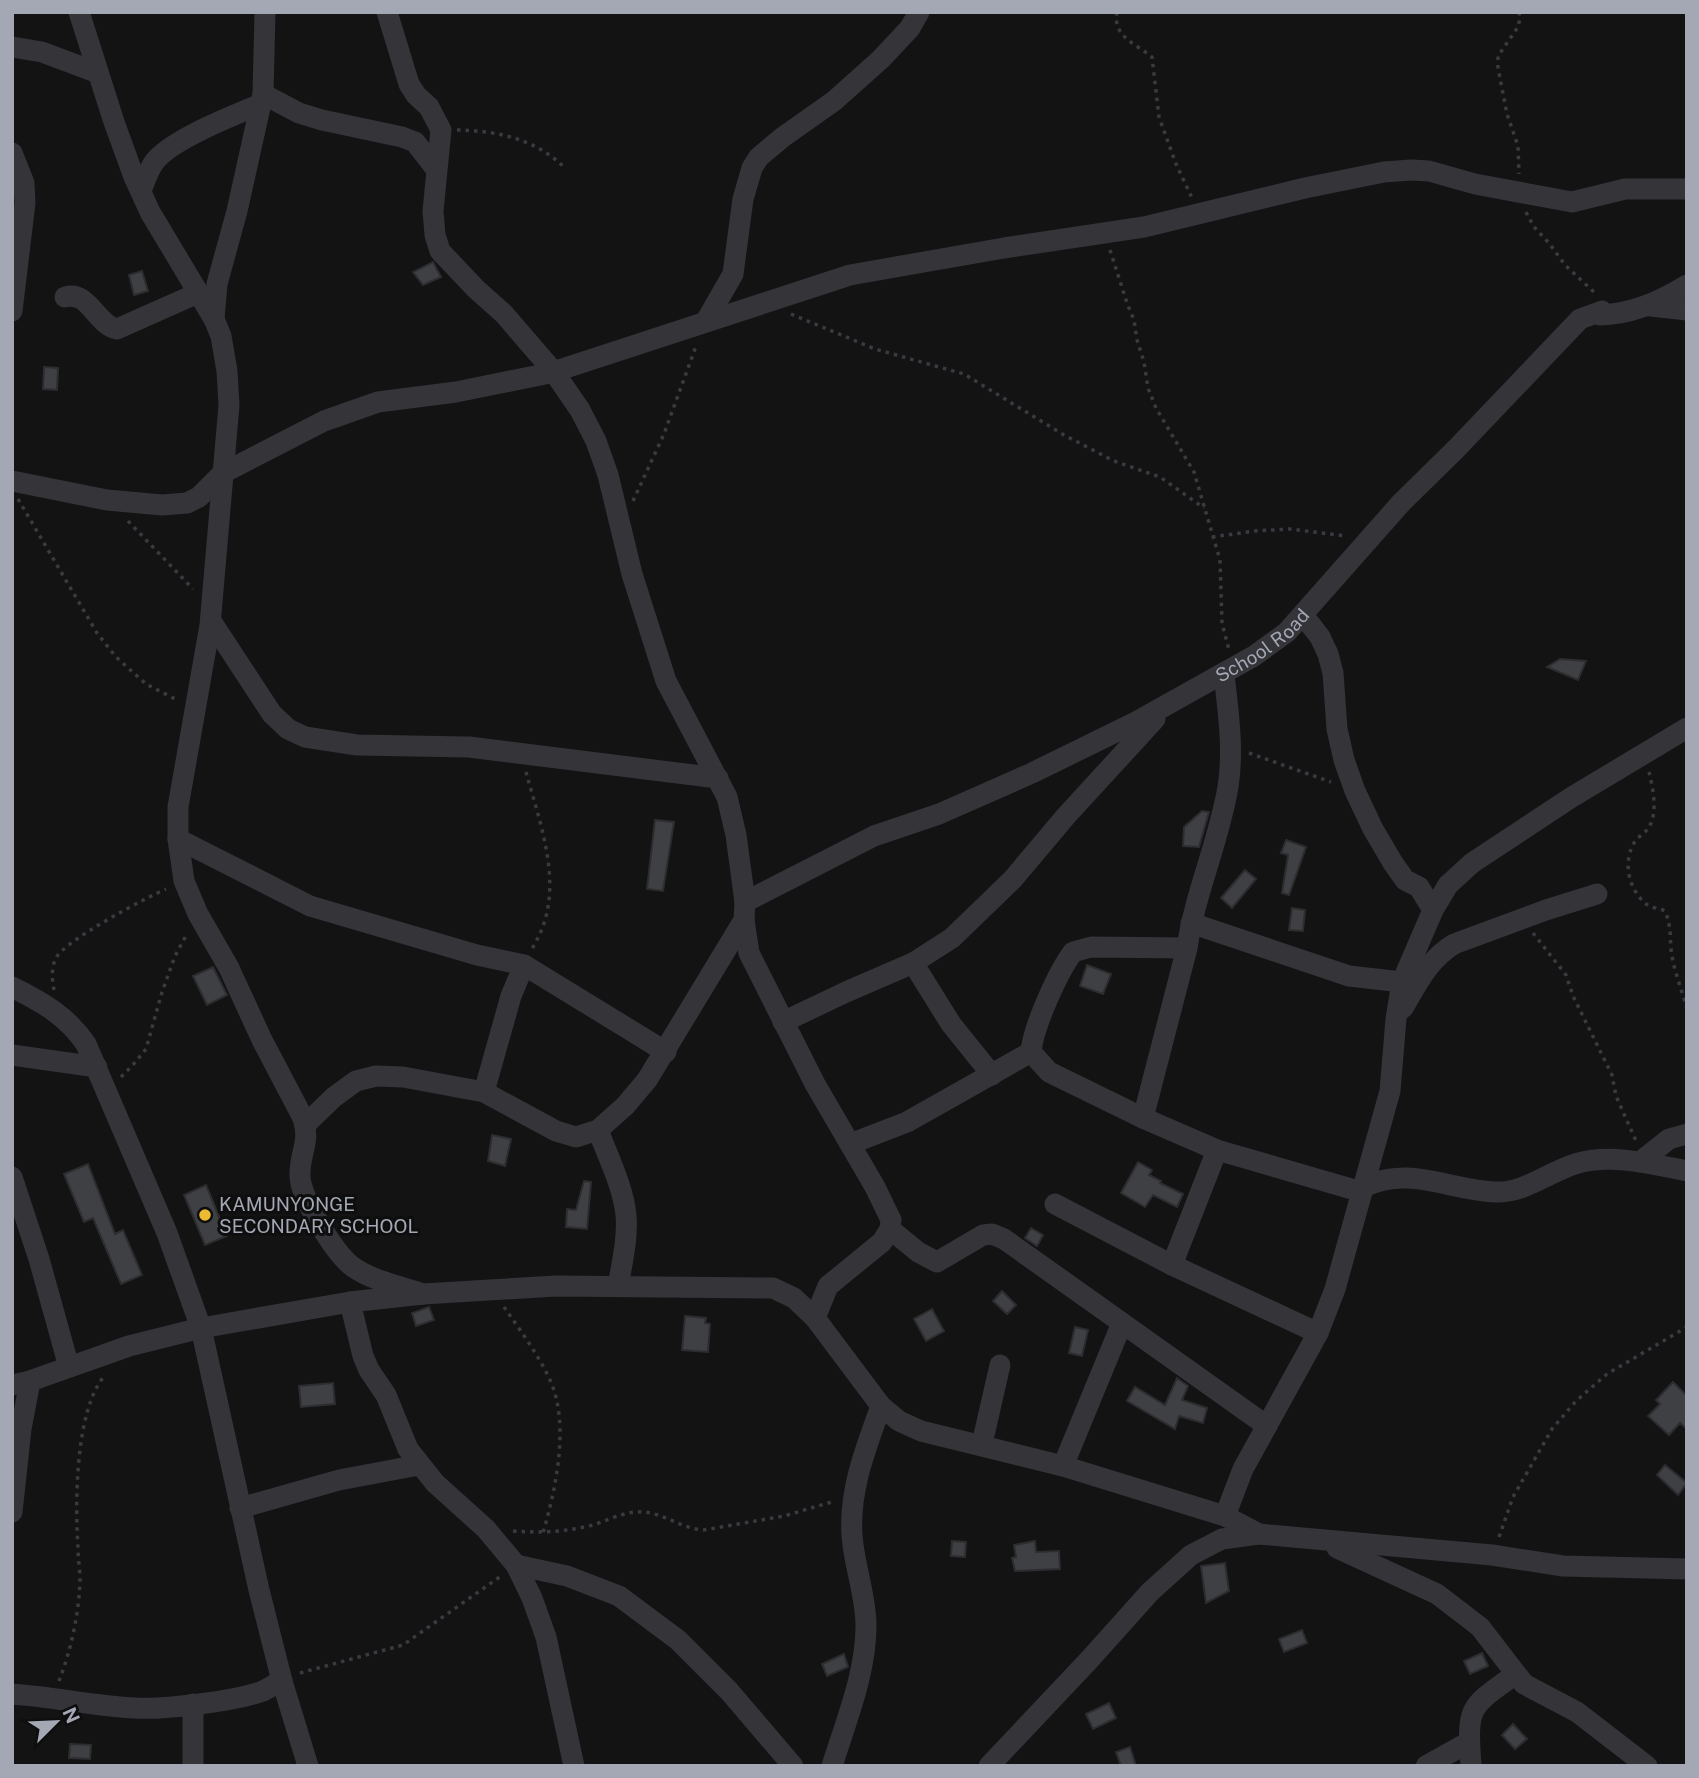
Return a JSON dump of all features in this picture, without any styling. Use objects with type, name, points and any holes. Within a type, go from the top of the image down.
[{"type":"street","points":[[79,12],[114,122],[141,191],[150,212],[214,319],[221,336],[227,371],[229,405],[211,615],[178,807],[177,839],[184,881],[198,914],[229,968],[305,1125],[306,1146],[300,1166],[300,1179],[317,1221],[351,1266],[368,1275],[423,1294]]},
{"type":"street","points":[[214,319],[218,284],[262,99],[265,12]]},
{"type":"street","points":[[387,12],[409,84],[435,116],[441,130],[433,211],[435,235],[440,251],[504,314],[554,372],[580,410],[596,441],[608,475],[632,574],[666,681],[727,797],[749,953],[815,1084],[891,1220],[890,1229],[882,1242],[828,1286],[815,1318]]},
{"type":"street","points":[[706,321],[733,274],[743,199],[752,168],[759,157],[783,136],[834,101],[872,67],[910,28],[919,12]]},
{"type":"street","points":[[12,47],[42,52],[98,73]]},
{"type":"street","points":[[141,191],[156,159],[216,122],[262,99],[322,120],[409,139],[415,142],[436,169]]},
{"type":"street","points":[[12,153],[24,183],[25,203],[12,311]]},
{"type":"street","points":[[14,488],[162,505],[187,503],[199,497],[223,473],[324,421],[378,402],[456,392],[554,372],[850,275],[1144,227],[1384,172],[1429,171],[1475,184],[1572,202],[1625,189],[1687,189]]},
{"type":"street","name":"School Road","points":[[744,911],[874,836],[939,814],[1032,773],[1229,672],[1287,632],[1401,503],[1457,449],[1569,328],[1580,319],[1602,312],[1601,315],[1630,313],[1687,285]]},
{"type":"street","points":[[65,297],[72,295],[81,298],[107,327],[117,329],[198,293]]},
{"type":"street","points":[[1645,306],[1687,310]]},
{"type":"street","points":[[187,503],[200,512],[217,540]]},
{"type":"street","points":[[211,615],[272,715],[288,729],[305,737],[357,745],[432,745],[521,752],[576,762],[718,778]]},
{"type":"street","points":[[1303,615],[1328,654],[1333,673],[1337,729],[1355,791],[1393,863],[1405,880],[1419,887],[1433,910]]},
{"type":"street","points":[[1143,1118],[1228,786],[1231,747],[1229,672]]},
{"type":"street","points":[[783,1022],[913,963],[952,938],[1013,879],[1168,704]]},
{"type":"street","points":[[1225,1516],[1243,1469],[1318,1333],[1335,1289],[1390,1091],[1402,982],[1433,910],[1448,885],[1472,863],[1644,752],[1687,728]]},
{"type":"street","points":[[177,839],[310,906],[477,956],[524,965],[666,1052]]},
{"type":"street","points":[[1396,1019],[1430,963],[1441,952],[1454,944],[1523,918],[1597,894]]},
{"type":"street","points":[[305,1125],[334,1097],[356,1081],[376,1076],[403,1077],[484,1092],[556,1131],[576,1137],[598,1130],[625,1106],[666,1052],[744,911]]},
{"type":"street","points":[[1191,923],[1349,976],[1402,982]]},
{"type":"street","points":[[1187,948],[1091,947],[1073,952],[1048,1000],[1032,1040],[1031,1052],[1049,1072],[1143,1118],[1217,1150],[1363,1189],[1378,1180],[1396,1176],[1493,1192],[1510,1191],[1526,1187],[1578,1163],[1607,1161],[1642,1161],[1687,1171]]},
{"type":"street","points":[[913,963],[951,1024],[992,1075]]},
{"type":"street","points":[[484,1092],[511,996],[524,965]]},
{"type":"street","points":[[12,987],[62,1015],[86,1044],[167,1233],[201,1328],[240,1508],[282,1681],[308,1766]]},
{"type":"street","points":[[850,1144],[906,1122],[1031,1052]]},
{"type":"street","points":[[12,1055],[97,1067]]},
{"type":"street","points":[[598,1130],[626,1214],[626,1235],[618,1286]]},
{"type":"street","points":[[1642,1161],[1669,1139],[1687,1133]]},
{"type":"street","points":[[1172,1265],[1217,1150]]},
{"type":"street","points":[[12,1177],[39,1259],[69,1367]]},
{"type":"street","points":[[1055,1205],[1172,1265],[1318,1333]]},
{"type":"street","points":[[890,1229],[918,1252],[937,1262],[983,1235],[992,1234],[1004,1239],[1267,1426]]},
{"type":"street","points":[[12,1512],[21,1429],[21,1383],[129,1346],[201,1328],[350,1302],[423,1294],[556,1286],[773,1288],[794,1298],[815,1318],[881,1406],[899,1421],[921,1431],[1063,1466],[1225,1516],[1259,1534]]},
{"type":"street","points":[[350,1302],[369,1370],[386,1395],[408,1449],[435,1483],[486,1529],[516,1565],[532,1598],[546,1637],[574,1766]]},
{"type":"street","points":[[1063,1466],[1122,1323]]},
{"type":"street","points":[[982,1444],[1000,1365]]},
{"type":"street","points":[[832,1766],[862,1660],[866,1626],[852,1535],[854,1495],[858,1470],[881,1406]]},
{"type":"street","points":[[240,1508],[339,1480],[419,1465]]},
{"type":"street","points":[[989,1766],[1150,1592],[1191,1555],[1222,1539],[1259,1534],[1492,1555],[1563,1566],[1687,1569]]},
{"type":"street","points":[[1322,1541],[1437,1594],[1480,1627],[1524,1684],[1577,1712],[1647,1766]]},
{"type":"street","points":[[516,1565],[567,1576],[619,1595],[678,1640],[729,1691],[793,1766]]},
{"type":"street","points":[[1471,1766],[1469,1742],[1473,1708],[1482,1698],[1516,1674]]},
{"type":"street","points":[[12,1694],[49,1696],[138,1709],[193,1704],[262,1691],[282,1681]]},
{"type":"street","points":[[262,1691],[290,1703]]},
{"type":"street","points":[[193,1704],[193,1766]]},
{"type":"street","points":[[1426,1766],[1469,1742]]},
{"type":"path","points":[[1117,12],[1118,28],[1124,36],[1135,47],[1152,57],[1159,117],[1197,213]]},
{"type":"path","points":[[1518,12],[1518,27],[1498,55],[1498,68],[1507,114],[1518,146],[1522,205],[1534,227],[1564,265],[1596,294],[1602,312]]},
{"type":"path","points":[[441,130],[506,134],[552,155],[566,169]]},
{"type":"path","points":[[1104,232],[1134,320],[1148,388],[1156,408],[1189,462],[1220,560],[1222,623],[1229,672]]},
{"type":"path","points":[[758,303],[780,309],[875,349],[964,374],[1064,435],[1104,456],[1160,477],[1204,508]]},
{"type":"path","points":[[621,528],[664,434],[706,321]]},
{"type":"path","points":[[14,488],[20,506],[97,633],[116,657],[146,684],[195,709]]},
{"type":"path","points":[[107,500],[211,615]]},
{"type":"path","points":[[1212,537],[1290,529],[1369,540]]},
{"type":"path","points":[[1231,747],[1355,791]]},
{"type":"path","points":[[521,752],[543,833],[549,878],[548,904],[543,926],[524,965]]},
{"type":"path","points":[[1644,752],[1654,806],[1650,826],[1634,841],[1628,859],[1628,873],[1632,885],[1645,903],[1665,911],[1669,920],[1671,950],[1687,1009]]},
{"type":"path","points":[[62,1015],[53,984],[56,957],[65,948],[130,905],[184,881]]},
{"type":"path","points":[[105,1090],[132,1066],[146,1049],[175,956],[198,914]]},
{"type":"path","points":[[1523,918],[1566,975],[1573,996],[1612,1075],[1616,1096],[1642,1161]]},
{"type":"path","points":[[494,1291],[550,1380],[559,1406],[555,1492],[543,1533]]},
{"type":"path","points":[[1492,1555],[1513,1497],[1552,1429],[1576,1401],[1607,1374],[1687,1327]]},
{"type":"path","points":[[49,1696],[57,1686],[65,1667],[79,1597],[78,1492],[81,1451],[86,1416],[97,1384],[105,1375]]},
{"type":"path","points":[[486,1529],[543,1533],[589,1525],[637,1511],[659,1514],[692,1530],[704,1530],[784,1516],[854,1495]]},
{"type":"path","points":[[282,1681],[313,1668],[393,1650],[516,1565]]},
{"type":"building","points":[[433,262],[441,277],[423,285],[413,272]]},
{"type":"building","points":[[142,271],[148,291],[134,295],[129,275]]},
{"type":"building","points":[[44,367],[58,368],[57,390],[43,389]]},
{"type":"building","points":[[1560,659],[1586,661],[1578,680],[1547,667]]},
{"type":"building","points":[[1202,811],[1209,812],[1199,847],[1183,846],[1184,827]]},
{"type":"building","points":[[655,820],[674,822],[663,891],[647,889]]},
{"type":"building","points":[[1286,840],[1306,847],[1289,895],[1282,893],[1288,855],[1281,853]]},
{"type":"building","points":[[1245,870],[1256,879],[1232,908],[1221,898]]},
{"type":"building","points":[[1292,908],[1305,910],[1303,931],[1289,930]]},
{"type":"building","points":[[1087,965],[1111,974],[1103,994],[1080,986]]},
{"type":"building","points":[[213,967],[227,995],[207,1005],[193,976]]},
{"type":"building","points":[[492,1135],[511,1139],[505,1166],[488,1161]]},
{"type":"building","points":[[1138,1162],[1152,1170],[1149,1175],[1161,1181],[1160,1183],[1183,1194],[1177,1207],[1153,1195],[1145,1207],[1121,1193]]},
{"type":"building","points":[[88,1164],[115,1234],[123,1230],[142,1275],[121,1284],[93,1218],[84,1222],[64,1174]]},
{"type":"building","points":[[584,1181],[591,1182],[587,1229],[566,1227],[567,1209],[576,1210]]},
{"type":"building","name":"KAMUNYONGE SECONDARY SCHOOL","points":[[206,1185],[227,1236],[205,1245],[184,1195]]},
{"type":"building","points":[[1031,1228],[1043,1235],[1037,1246],[1025,1238]]},
{"type":"building","points":[[1002,1291],[1016,1305],[1007,1314],[993,1301]]},
{"type":"building","points":[[429,1307],[434,1320],[416,1326],[412,1313]]},
{"type":"building","points":[[932,1309],[944,1331],[926,1341],[914,1319]]},
{"type":"building","points":[[685,1316],[706,1318],[705,1323],[710,1324],[708,1352],[682,1350]]},
{"type":"building","points":[[1075,1327],[1088,1330],[1082,1356],[1069,1353]]},
{"type":"building","points":[[1177,1378],[1188,1386],[1182,1400],[1207,1408],[1203,1423],[1179,1416],[1175,1429],[1127,1401],[1135,1387],[1165,1405]]},
{"type":"building","points":[[1673,1382],[1687,1396],[1687,1429],[1680,1423],[1669,1435],[1648,1416],[1660,1404],[1656,1400]]},
{"type":"building","points":[[333,1383],[335,1404],[301,1407],[299,1386]]},
{"type":"building","points":[[1665,1465],[1687,1483],[1678,1495],[1657,1475]]},
{"type":"building","points":[[952,1541],[966,1542],[965,1557],[951,1556]]},
{"type":"building","points":[[1035,1541],[1036,1552],[1059,1551],[1060,1569],[1015,1571],[1012,1558],[1016,1557],[1014,1545]]},
{"type":"building","points":[[1225,1563],[1229,1591],[1206,1603],[1201,1566]]},
{"type":"building","points":[[1302,1630],[1307,1643],[1284,1652],[1279,1639]]},
{"type":"building","points":[[1482,1653],[1488,1666],[1470,1674],[1464,1661]]},
{"type":"building","points":[[844,1654],[848,1667],[827,1676],[822,1664]]},
{"type":"building","points":[[1109,1703],[1116,1718],[1093,1729],[1086,1714]]},
{"type":"building","points":[[1513,1724],[1527,1739],[1515,1749],[1502,1735]]},
{"type":"building","points":[[70,1744],[91,1745],[90,1759],[69,1758]]},
{"type":"building","points":[[1130,1747],[1136,1766],[1121,1766],[1116,1752]]},
{"type":"place","name":"KAMUNYONGE SECONDARY SCHOOL","points":[[205,1215]]}]
